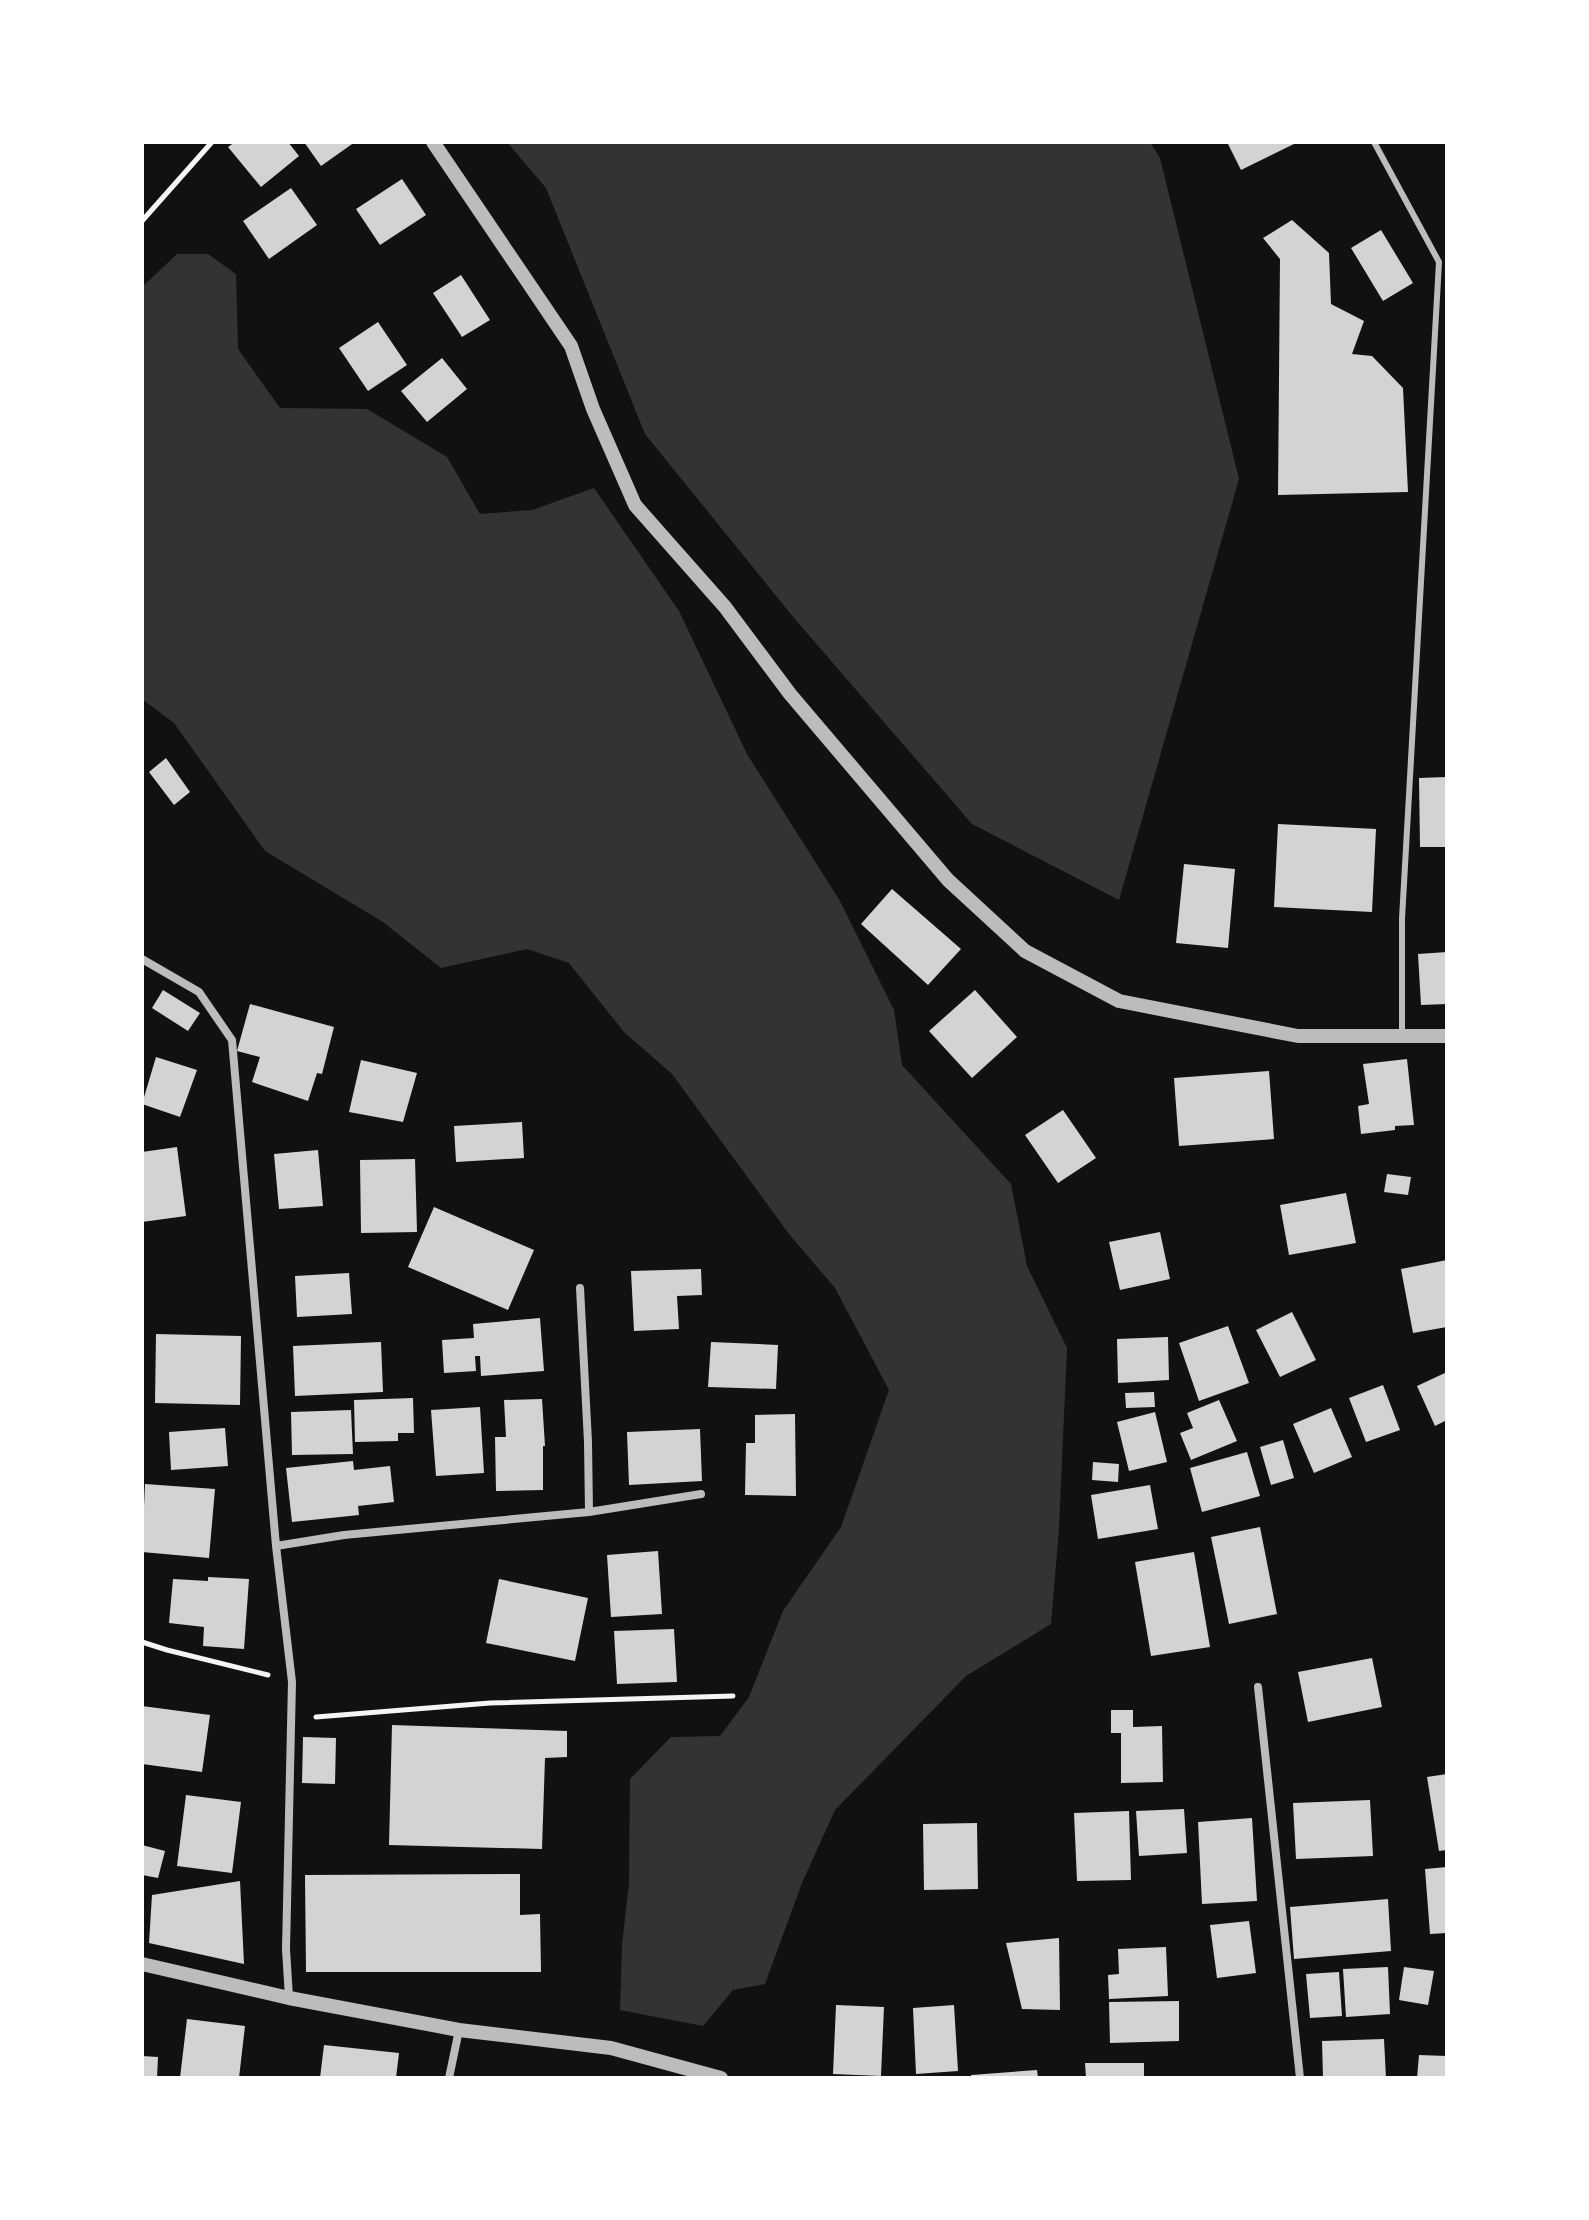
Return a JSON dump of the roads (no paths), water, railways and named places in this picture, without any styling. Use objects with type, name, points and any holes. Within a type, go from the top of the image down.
[{"type":"street","points":[[433,142],[571,346],[593,409],[635,505],[725,607],[790,694],[948,880],[1025,951],[1119,1001],[1298,1036],[1447,1036]]},
{"type":"street","points":[[142,959],[199,992],[232,1040],[276,1546],[292,1682],[286,1949],[289,1998]]},
{"type":"street","points":[[580,1288],[589,1512]]},
{"type":"street","points":[[276,1546],[344,1535],[589,1512],[701,1494]]},
{"type":"street","points":[[1258,1687],[1300,2078]]},
{"type":"street","points":[[142,1964],[289,1998],[459,2030],[611,2048],[721,2078]]},
{"type":"street","points":[[449,2078],[459,2030]]},
{"type":"lane","points":[[1374,142],[1439,262],[1402,919],[1402,1035]]}]
